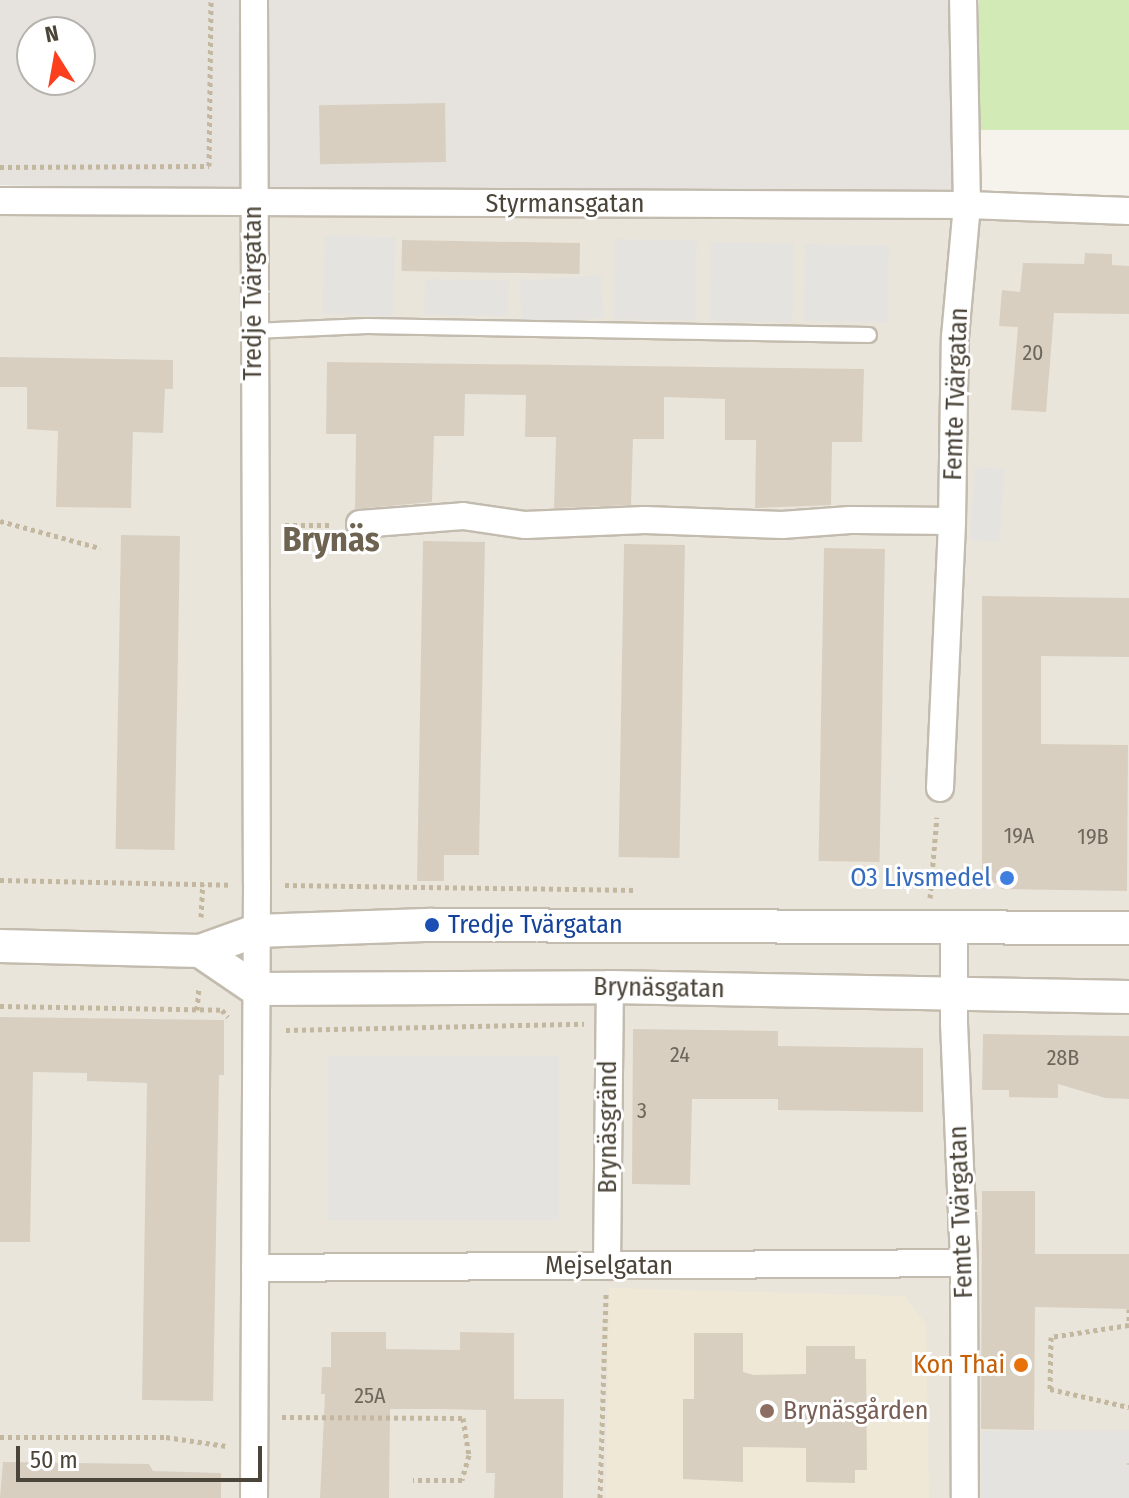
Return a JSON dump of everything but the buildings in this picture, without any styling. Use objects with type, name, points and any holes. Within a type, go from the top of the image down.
[{"type":"street","name":"Tredje Tvärgatan","points":[[254,0],[254,1498]]},
{"type":"street","name":"Femte Tvärgatan","points":[[940,788],[952,521],[955,337],[967,205],[963,0]]},
{"type":"street","name":"Styrmansgatan","points":[[0,201],[967,205],[1129,211]]},
{"type":"street","points":[[360,524],[463,516],[525,525],[645,520],[782,525],[850,520],[952,521]]},
{"type":"street","points":[[0,946],[200,951],[256,931],[432,925],[1129,928]]},
{"type":"street","name":"Femte Tvärgatan","points":[[954,927],[953,993],[964,1263],[965,1498]]},
{"type":"street","points":[[200,951],[256,989]]},
{"type":"street","name":"Brynäsgatan","points":[[256,989],[610,987],[1129,997]]},
{"type":"street","name":"Brynäsgränd","points":[[607,1266],[610,987]]},
{"type":"street","name":"Mejselgatan","points":[[255,1268],[964,1263]]},
{"type":"lane","points":[[253,331],[367,326],[869,335]]},
{"type":"path","points":[[0,167],[209,166],[211,0]]},
{"type":"path","points":[[0,521],[100,548]]},
{"type":"path","points":[[255,524],[360,524]]},
{"type":"path","points":[[929,899],[940,788]]},
{"type":"path","points":[[600,1498],[607,1266]]},
{"type":"path","points":[[1129,1309],[1129,1325],[1051,1337],[1050,1389],[1129,1407]]},
{"type":"path","points":[[253,1416],[463,1418],[469,1455],[462,1480],[413,1480]]},
{"type":"path","points":[[0,1437],[166,1437],[211,1441],[232,1448]]},
{"type":"shaded area","points":[[0,0],[963,0],[955,193],[253,191],[0,185]]},
{"type":"shaded area","points":[[0,204],[269,216],[967,205],[1129,214],[1129,1498],[0,1498]]},
{"type":"shaded area","points":[[325,235],[396,237],[393,316],[322,314]]},
{"type":"shaded area","points":[[615,239],[697,240],[696,320],[614,319]]},
{"type":"shaded area","points":[[711,242],[794,243],[793,322],[710,321]]},
{"type":"shaded area","points":[[805,244],[889,245],[888,322],[804,321]]},
{"type":"shaded area","points":[[601,275],[604,318],[522,324],[519,281]]},
{"type":"shaded area","points":[[425,279],[509,280],[508,316],[424,315]]},
{"type":"shaded area","points":[[975,467],[1005,469],[1000,542],[970,540]]},
{"type":"shaded area","points":[[328,1056],[559,1056],[559,1220],[328,1220]]},
{"type":"shaded area","name":"Brynäsgården","points":[[609,1288],[904,1296],[926,1324],[929,1498],[606,1498]]},
{"type":"shaded area","points":[[981,1431],[1129,1431],[1129,1498],[981,1498]]},
{"type":"green space","points":[[979,0],[1129,0],[1129,130],[979,130]]},
{"type":"place","name":"O3 Livsmedel","points":[[1007,878]]},
{"type":"place","name":"Tredje Tvärgatan","points":[[432,925]]},
{"type":"place","name":"Kon Thai","points":[[1021,1365]]},
{"type":"place","name":"Brynäsgården","points":[[767,1411]]},
{"type":"district","name":"Brynäs","points":[[331,540]]}]
